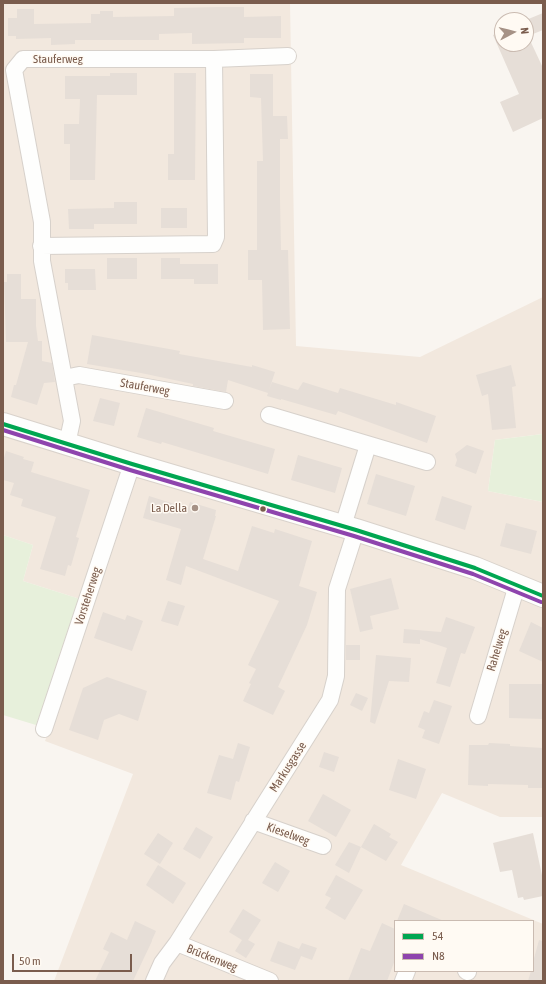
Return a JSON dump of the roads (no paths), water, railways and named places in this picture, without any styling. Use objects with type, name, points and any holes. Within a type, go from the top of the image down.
[{"type":"main road","points":[[3,424],[132,464],[350,528],[475,568],[543,596]]},
{"type":"street","name":"Stauferweg","points":[[66,444],[72,422],[42,261],[42,222],[14,70],[23,59],[214,59],[288,56]]},
{"type":"street","points":[[41,246],[213,244],[216,237],[214,59]]},
{"type":"street","name":"Stauferweg","points":[[64,378],[79,375],[225,401]]},
{"type":"street","points":[[269,415],[427,462]]},
{"type":"street","name":"Markusgasse","points":[[154,981],[162,963],[177,943],[330,700],[336,676],[337,589],[368,445]]},
{"type":"street","name":"Vorsteherweg","points":[[44,729],[132,464]]},
{"type":"street","name":"Rahelweg","points":[[478,716],[517,585]]},
{"type":"street","name":"Kieselweg","points":[[253,821],[323,846]]},
{"type":"street","name":"Brückenweg","points":[[177,943],[270,981]]},
{"type":"place","name":"La Della","points":[[195,508]]}]
